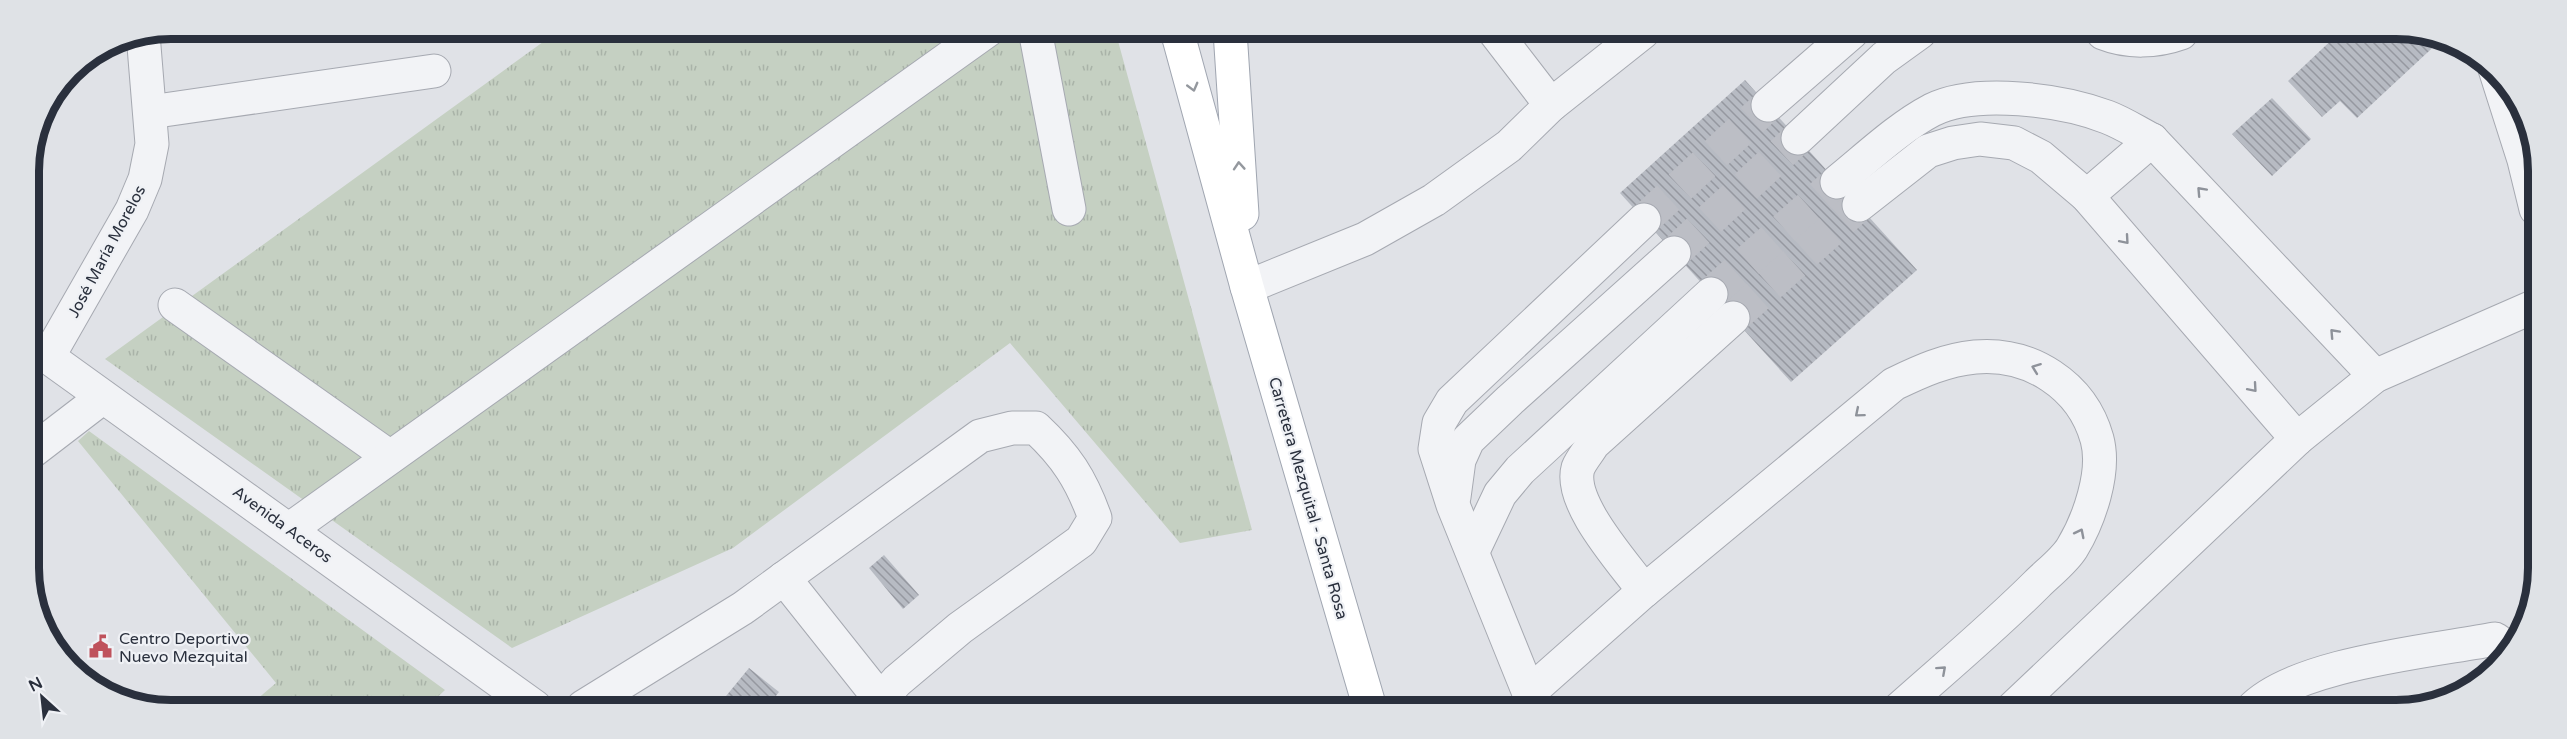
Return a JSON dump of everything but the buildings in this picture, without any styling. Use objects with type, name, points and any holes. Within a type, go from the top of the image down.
[{"type":"main road","name":"Carretera Mezquital - Santa Rosa","points":[[1179,39],[1247,288],[1369,700]]},
{"type":"main road","name":"Carretera Mezquital - Santa Rosa","points":[[1231,39],[1247,288]]},
{"type":"street","points":[[290,530],[975,39]]},
{"type":"street","points":[[1037,39],[1069,209]]},
{"type":"street","points":[[1500,39],[1551,105]]},
{"type":"street","points":[[1247,288],[1365,239],[1434,200],[1509,146],[1551,105],[1634,39]]},
{"type":"street","points":[[1768,105],[1844,39]]},
{"type":"street","points":[[1798,138],[1884,58],[1910,39]]},
{"type":"street","points":[[2136,39],[2159,41],[2164,39]]},
{"type":"street","name":"José María Morelos","points":[[39,350],[132,210],[145,179],[152,144],[144,42]]},
{"type":"street","points":[[150,112],[434,71]]},
{"type":"street","points":[[2503,94],[2528,178]]},
{"type":"street","points":[[1837,182],[1904,128],[1933,110],[1952,102],[1973,99],[2040,101],[2107,117],[2152,140],[2374,376]]},
{"type":"street","points":[[1859,206],[1928,151],[1953,142],[1980,139],[2014,143],[2041,157],[2087,196],[2297,439]]},
{"type":"street","points":[[2087,196],[2152,140]]},
{"type":"street","points":[[1644,220],[1452,401],[1439,423],[1435,449],[1453,505],[1533,700],[1644,591],[1894,384],[1935,364],[1977,357],[2006,358],[2041,368],[2066,387],[2085,411],[2097,441],[2097,486],[2089,515],[2071,550],[2018,603],[1909,700]]},
{"type":"street","points":[[1453,505],[1459,460],[1468,440],[1674,253]]},
{"type":"street","points":[[1473,551],[1500,494],[1520,470],[1711,294]]},
{"type":"street","points":[[175,305],[390,457]]},
{"type":"street","points":[[2023,700],[2297,439],[2374,376],[2528,309]]},
{"type":"street","points":[[1644,591],[1591,518],[1578,487],[1578,467],[1593,444],[1733,318]]},
{"type":"street","name":"Avenida Aceros","points":[[39,350],[527,700]]},
{"type":"street","points":[[39,446],[103,397]]},
{"type":"street","points":[[594,700],[743,608],[980,436],[1012,428],[1035,428],[1058,449],[1084,486],[1095,518],[1081,541],[960,628],[897,681],[880,700]]},
{"type":"street","points":[[784,578],[874,700]]},
{"type":"street","points":[[2260,700],[2299,678],[2357,664],[2495,639],[2503,645]]},
{"type":"green space","points":[[547,39],[1117,39],[1252,530],[1180,543],[1010,343],[733,548],[512,648],[105,359]]},
{"type":"green space","points":[[89,431],[445,690],[434,700],[256,700],[276,683],[78,441]]},
{"type":"tunnel","points":[[1644,220],[1768,105]]},
{"type":"tunnel","points":[[1674,253],[1798,138]]},
{"type":"tunnel","points":[[1711,294],[1837,182]]},
{"type":"tunnel","points":[[1733,318],[1859,205]]},
{"type":"place","name":"Centro Deportivo Nuevo Mezquital","points":[[101,647]]}]
